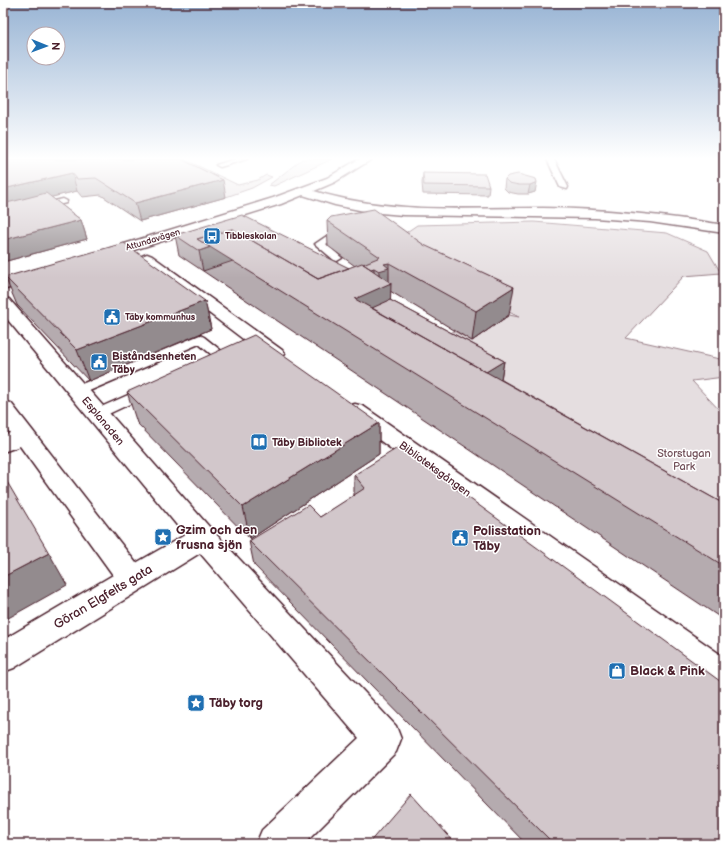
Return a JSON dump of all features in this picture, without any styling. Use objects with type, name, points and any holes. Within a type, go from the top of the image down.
[{"type":"street","name":"Attundavägen","points":[[84,260],[225,218],[281,199]]},
{"type":"street","points":[[323,199],[362,212],[577,213],[654,218],[724,229]]},
{"type":"street","points":[[147,259],[291,365]]},
{"type":"street","points":[[3,285],[47,272]]},
{"type":"street","name":"Esplanaden","points":[[3,303],[203,538],[383,739],[276,844]]},
{"type":"street","name":"Biblioteksgången","points":[[335,397],[724,676]]},
{"type":"street","points":[[3,408],[13,440],[132,579]]},
{"type":"street","name":"Göran Elgfelts gata","points":[[3,657],[203,538]]},
{"type":"lane","points":[[3,216],[64,201]]},
{"type":"lane","points":[[337,258],[320,244],[348,225]]},
{"type":"lane","points":[[77,391],[200,338],[220,356],[198,366]]},
{"type":"lane","points":[[97,414],[155,386]]},
{"type":"green space","name":"Storstugan Park","points":[[534,222],[667,233],[708,251],[721,273],[684,276],[626,338],[724,360],[724,377],[692,381],[724,415],[724,529],[554,418],[501,379],[435,342],[454,331],[472,341],[509,315],[519,317],[439,277],[395,240],[417,225]]},
{"type":"building","points":[[24,199],[53,199],[81,220],[3,240],[3,204]]},
{"type":"building","points":[[128,199],[152,199],[135,203]]},
{"type":"building","points":[[374,209],[424,245],[514,287],[476,311],[389,263],[384,264],[389,268],[379,271],[374,268],[371,269],[363,264],[380,257],[327,221],[331,217]]},
{"type":"building","points":[[242,215],[349,268],[318,279],[232,229],[197,239],[210,247],[199,251],[175,235]]},
{"type":"building","points":[[232,229],[318,279],[362,263],[391,283],[355,299],[724,504],[724,566],[197,239]]},
{"type":"building","points":[[124,243],[205,301],[77,350],[5,277]]},
{"type":"building","points":[[390,300],[504,361],[486,372],[372,308]]},
{"type":"building","points":[[254,335],[379,423],[243,507],[127,392]]},
{"type":"building","points":[[399,447],[724,684],[724,844],[554,844],[249,541],[308,505],[320,517],[365,488],[354,475]]},
{"type":"building","points":[[3,475],[49,553],[3,577]]},
{"type":"building","points":[[411,794],[456,844],[368,844]]},
{"type":"place","name":"Tibbleskolan","points":[[212,236]]},
{"type":"place","name":"Täby kommunhus","points":[[112,317]]},
{"type":"place","name":"Biståndsenheten Täby","points":[[99,362]]},
{"type":"place","name":"Täby Bibliotek","points":[[259,442]]},
{"type":"place","name":"Gzim och den frusna sjön","points":[[163,537]]},
{"type":"place","name":"Polisstation Täby","points":[[460,538]]},
{"type":"place","name":"Black & Pink","points":[[617,671]]},
{"type":"place","name":"Täby torg","points":[[196,703]]}]
